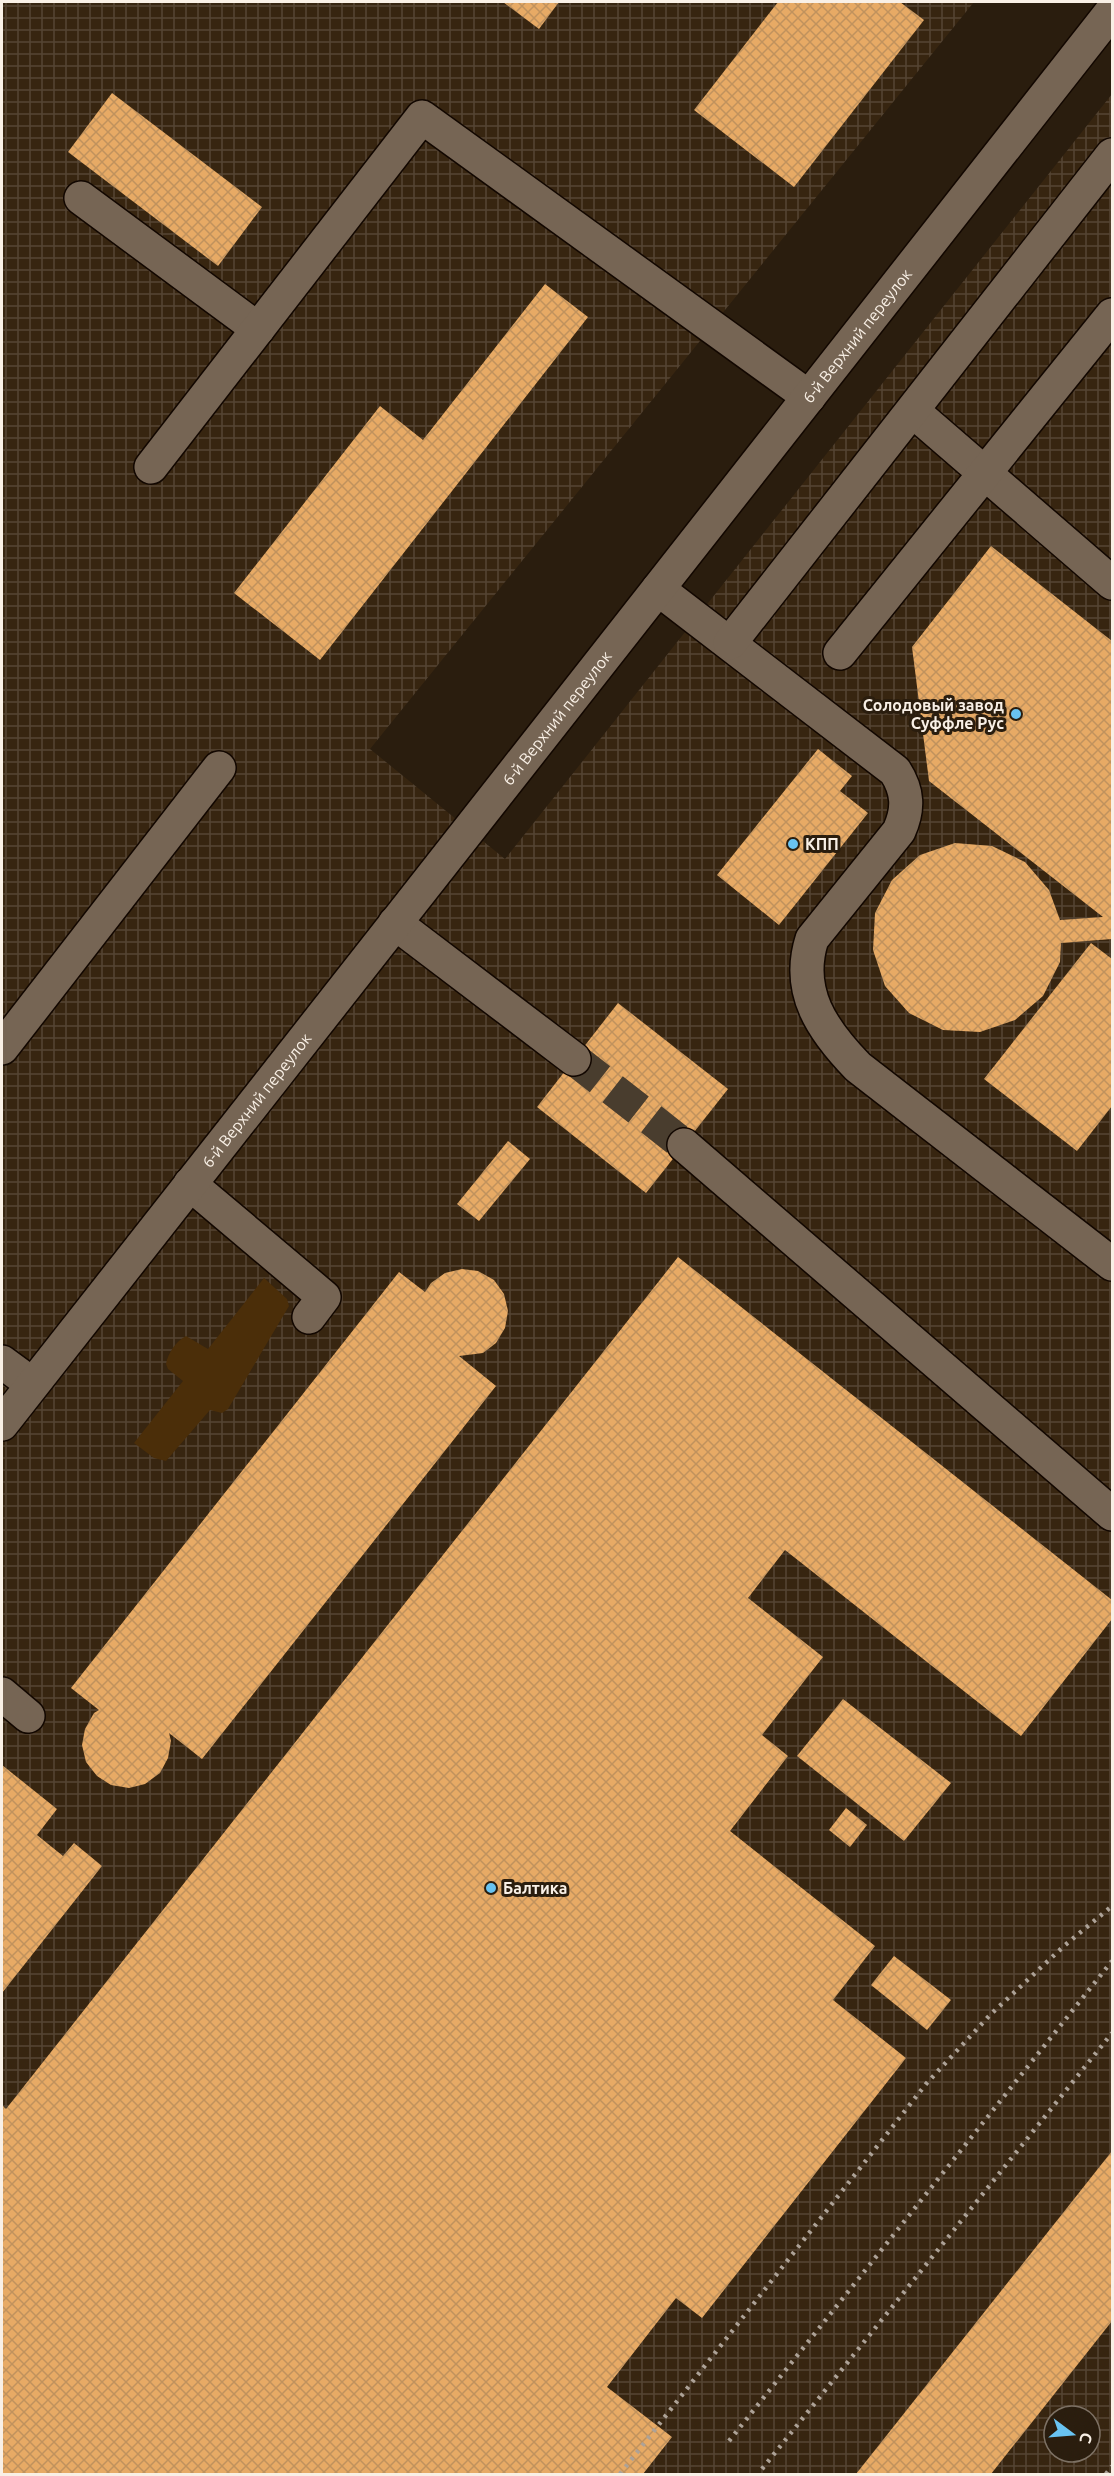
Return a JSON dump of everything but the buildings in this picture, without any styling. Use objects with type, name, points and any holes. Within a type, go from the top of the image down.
[{"type":"street","name":"6-й Верхний переулок","points":[[2,1424],[1112,14]]},
{"type":"street","points":[[151,467],[422,117],[809,397]]},
{"type":"street","points":[[730,643],[914,412],[1113,155]]},
{"type":"street","points":[[81,198],[258,329]]},
{"type":"street","points":[[840,653],[1113,315]]},
{"type":"street","points":[[914,412],[985,476],[1113,583]]},
{"type":"street","points":[[658,589],[896,771],[903,783],[907,814],[899,831],[812,939],[806,957],[807,984],[816,1013],[833,1041],[858,1067],[1113,1264]]},
{"type":"street","points":[[2,1048],[219,768]]},
{"type":"street","points":[[395,923],[574,1059]]},
{"type":"street","points":[[684,1145],[1113,1515]]},
{"type":"street","points":[[190,1184],[239,1242],[324,1297],[309,1317]]},
{"type":"street","points":[[2,1362],[32,1384]]},
{"type":"street","points":[[2,1694],[28,1716]]},
{"type":"shaded area","points":[[2,2],[974,2],[370,749],[505,859],[1112,94],[1112,2474],[2,2474]]},
{"type":"shaded area","points":[[264,1278],[287,1299],[289,1306],[228,1409],[222,1413],[210,1410],[166,1461],[154,1458],[134,1443],[183,1381],[168,1369],[166,1364],[171,1352],[176,1344],[186,1336],[208,1349]]},
{"type":"tunnel","points":[[574,1059],[684,1145]]},
{"type":"railway","points":[[620,2474],[926,2084],[990,2015],[1064,1946],[1112,1906]]},
{"type":"railway","points":[[729,2441],[1112,1961]]},
{"type":"railway","points":[[762,2469],[1112,2033]]},
{"type":"railway","points":[[1106,2474],[1112,2466]]},
{"type":"place","name":"Солодовый завод Суффле Рус","points":[[1016,714]]},
{"type":"place","name":"КПП","points":[[793,844]]},
{"type":"place","name":"Балтика","points":[[491,1888]]}]
